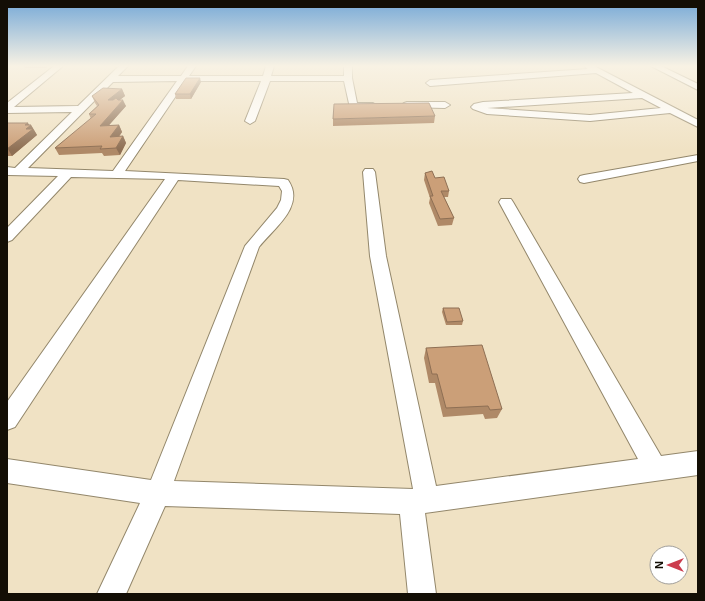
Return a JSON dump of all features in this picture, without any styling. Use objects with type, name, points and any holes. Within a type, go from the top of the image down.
[{"type":"street","points":[[7,109],[25,94]]},
{"type":"street","points":[[12,171],[96,94]]},
{"type":"street","points":[[117,174],[173,94]]},
{"type":"street","points":[[250,120],[260,94]]},
{"type":"street","points":[[351,94],[353,106],[385,106]]},
{"type":"street","points":[[643,94],[603,98],[483,105],[476,108],[494,112],[590,118],[672,110]]},
{"type":"street","points":[[643,94],[698,124]]},
{"type":"street","points":[[400,106],[445,105]]},
{"type":"street","points":[[7,109],[81,109]]},
{"type":"street","points":[[584,179],[698,158]]},
{"type":"street","points":[[12,171],[174,176],[284,183],[287,190],[286,200],[281,214],[269,228],[258,237],[252,246],[158,493],[112,594]]},
{"type":"street","points":[[369,172],[378,256],[419,501],[422,594]]},
{"type":"street","points":[[7,237],[68,173]]},
{"type":"street","points":[[7,420],[174,176]]},
{"type":"street","points":[[506,202],[655,468]]},
{"type":"street","points":[[7,471],[158,493],[419,501],[698,462]]},
{"type":"building","points":[[95,94],[116,94],[108,100],[113,100],[116,98],[118,100],[123,100],[100,126],[119,125],[110,137],[123,136],[116,148],[100,149],[102,146],[55,148],[96,114],[89,114],[99,105],[92,96]]},
{"type":"building","points":[[429,103],[435,116],[333,119],[334,104]]},
{"type":"building","points":[[7,123],[28,123],[25,125],[31,125],[26,129],[33,129],[7,149]]},
{"type":"building","points":[[432,171],[435,178],[444,177],[449,191],[441,191],[454,218],[440,219],[430,196],[433,196],[425,173]]},
{"type":"building","points":[[443,308],[459,308],[463,321],[447,322]]},
{"type":"building","points":[[482,345],[502,409],[490,410],[488,406],[446,408],[437,374],[432,374],[426,348]]}]
